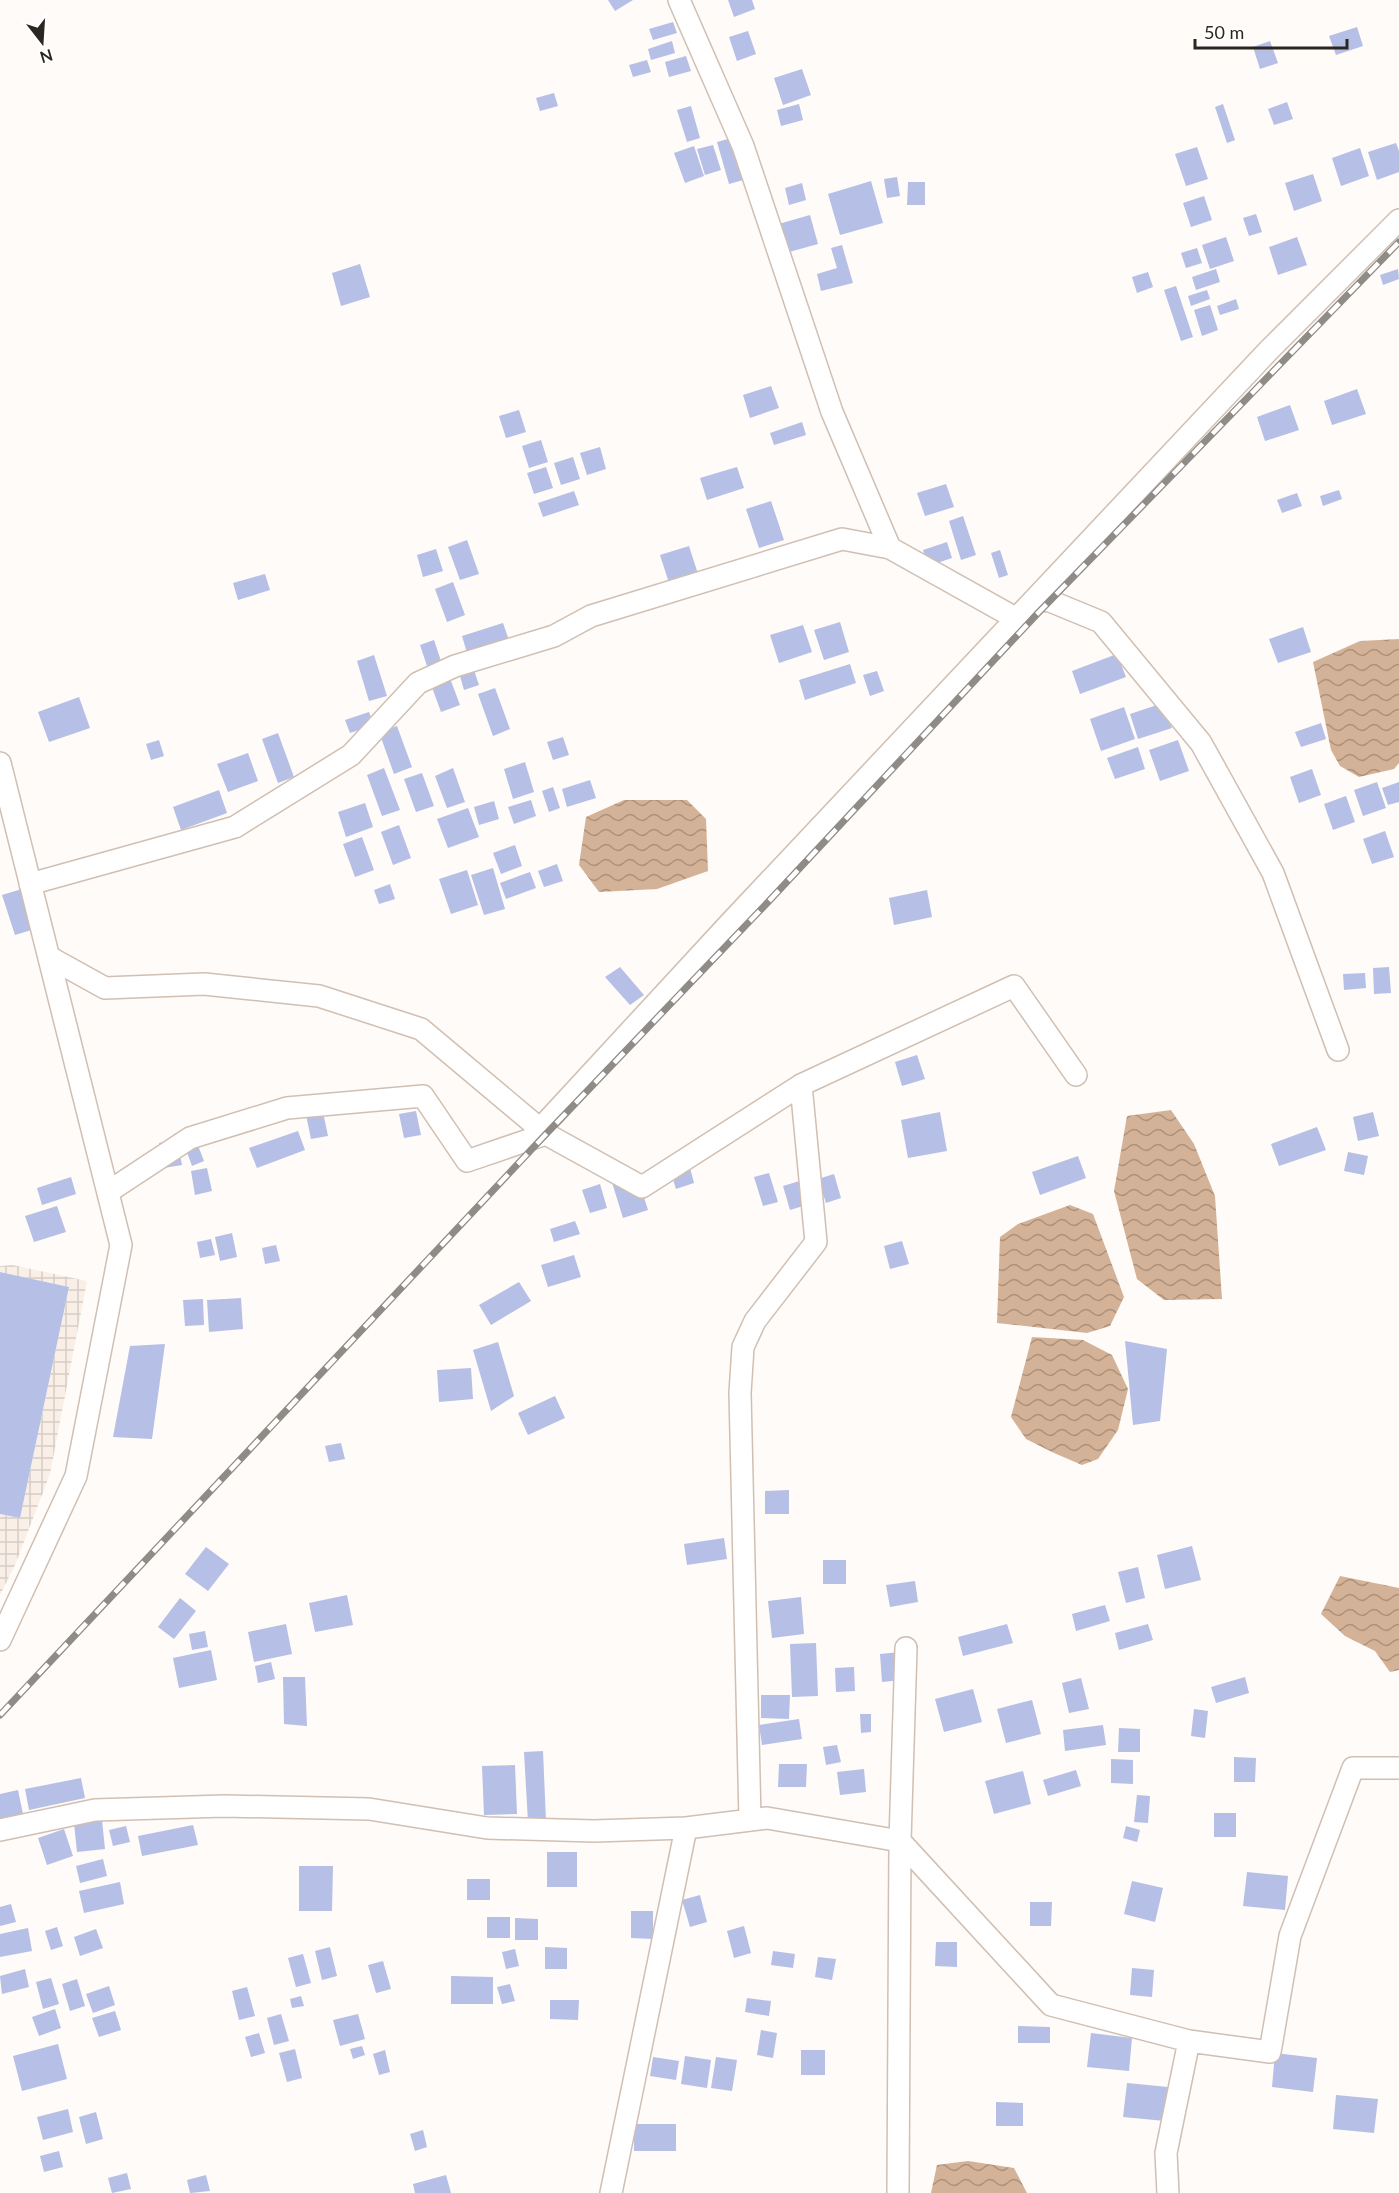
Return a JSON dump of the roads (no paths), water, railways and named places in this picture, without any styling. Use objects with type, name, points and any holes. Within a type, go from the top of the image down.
[{"type":"street","points":[[679,0],[743,146],[832,412],[890,548]]},
{"type":"street","points":[[108,1192],[190,1138],[287,1108],[423,1096],[467,1161],[543,1131],[730,923],[1269,350],[1399,220]]},
{"type":"street","points":[[30,884],[235,827],[351,755],[418,682],[455,666],[554,636],[591,616],[842,539],[890,548],[1017,619]]},
{"type":"street","points":[[1036,599],[1050,601],[1101,622],[1201,742],[1273,873],[1338,1050]]},
{"type":"street","points":[[0,763],[121,1245],[76,1476],[0,1640]]},
{"type":"street","points":[[49,957],[105,988],[204,984],[319,996],[421,1029],[543,1131],[642,1187],[801,1085],[1014,986],[1076,1075]]},
{"type":"street","points":[[750,1820],[740,1394],[743,1347],[754,1321],[816,1242],[801,1085]]},
{"type":"street","points":[[898,2193],[900,1841],[906,1648]]},
{"type":"street","points":[[0,1830],[95,1810],[224,1806],[369,1809],[487,1828],[594,1831],[686,1828],[767,1818],[900,1841],[1051,2005],[1190,2041],[1270,2052],[1290,1936],[1353,1768],[1399,1768]]},
{"type":"street","points":[[611,2193],[686,1828]]},
{"type":"street","points":[[1168,2193],[1166,2153],[1190,2041]]},
{"type":"water","points":[[1399,639],[1399,763],[1394,769],[1359,777],[1340,766],[1331,750],[1313,662],[1360,641]]},
{"type":"water","points":[[624,800],[687,800],[706,819],[708,871],[657,889],[599,892],[579,865],[586,817]]},
{"type":"water","points":[[1171,1110],[1194,1144],[1215,1196],[1222,1299],[1164,1300],[1137,1279],[1114,1191],[1127,1116]]},
{"type":"water","points":[[1070,1205],[1093,1214],[1124,1297],[1110,1326],[1087,1333],[997,1323],[1000,1237],[1018,1224]]},
{"type":"water","points":[[1032,1337],[1083,1340],[1112,1355],[1128,1389],[1118,1430],[1098,1459],[1082,1465],[1054,1453],[1026,1439],[1011,1417]]},
{"type":"water","points":[[1340,1576],[1399,1588],[1399,1670],[1390,1672],[1375,1651],[1345,1636],[1321,1614]]},
{"type":"water","points":[[968,2161],[1014,2168],[1027,2193],[931,2193],[937,2165]]},
{"type":"railway","points":[[0,1715],[1038,613],[1399,242]]}]
